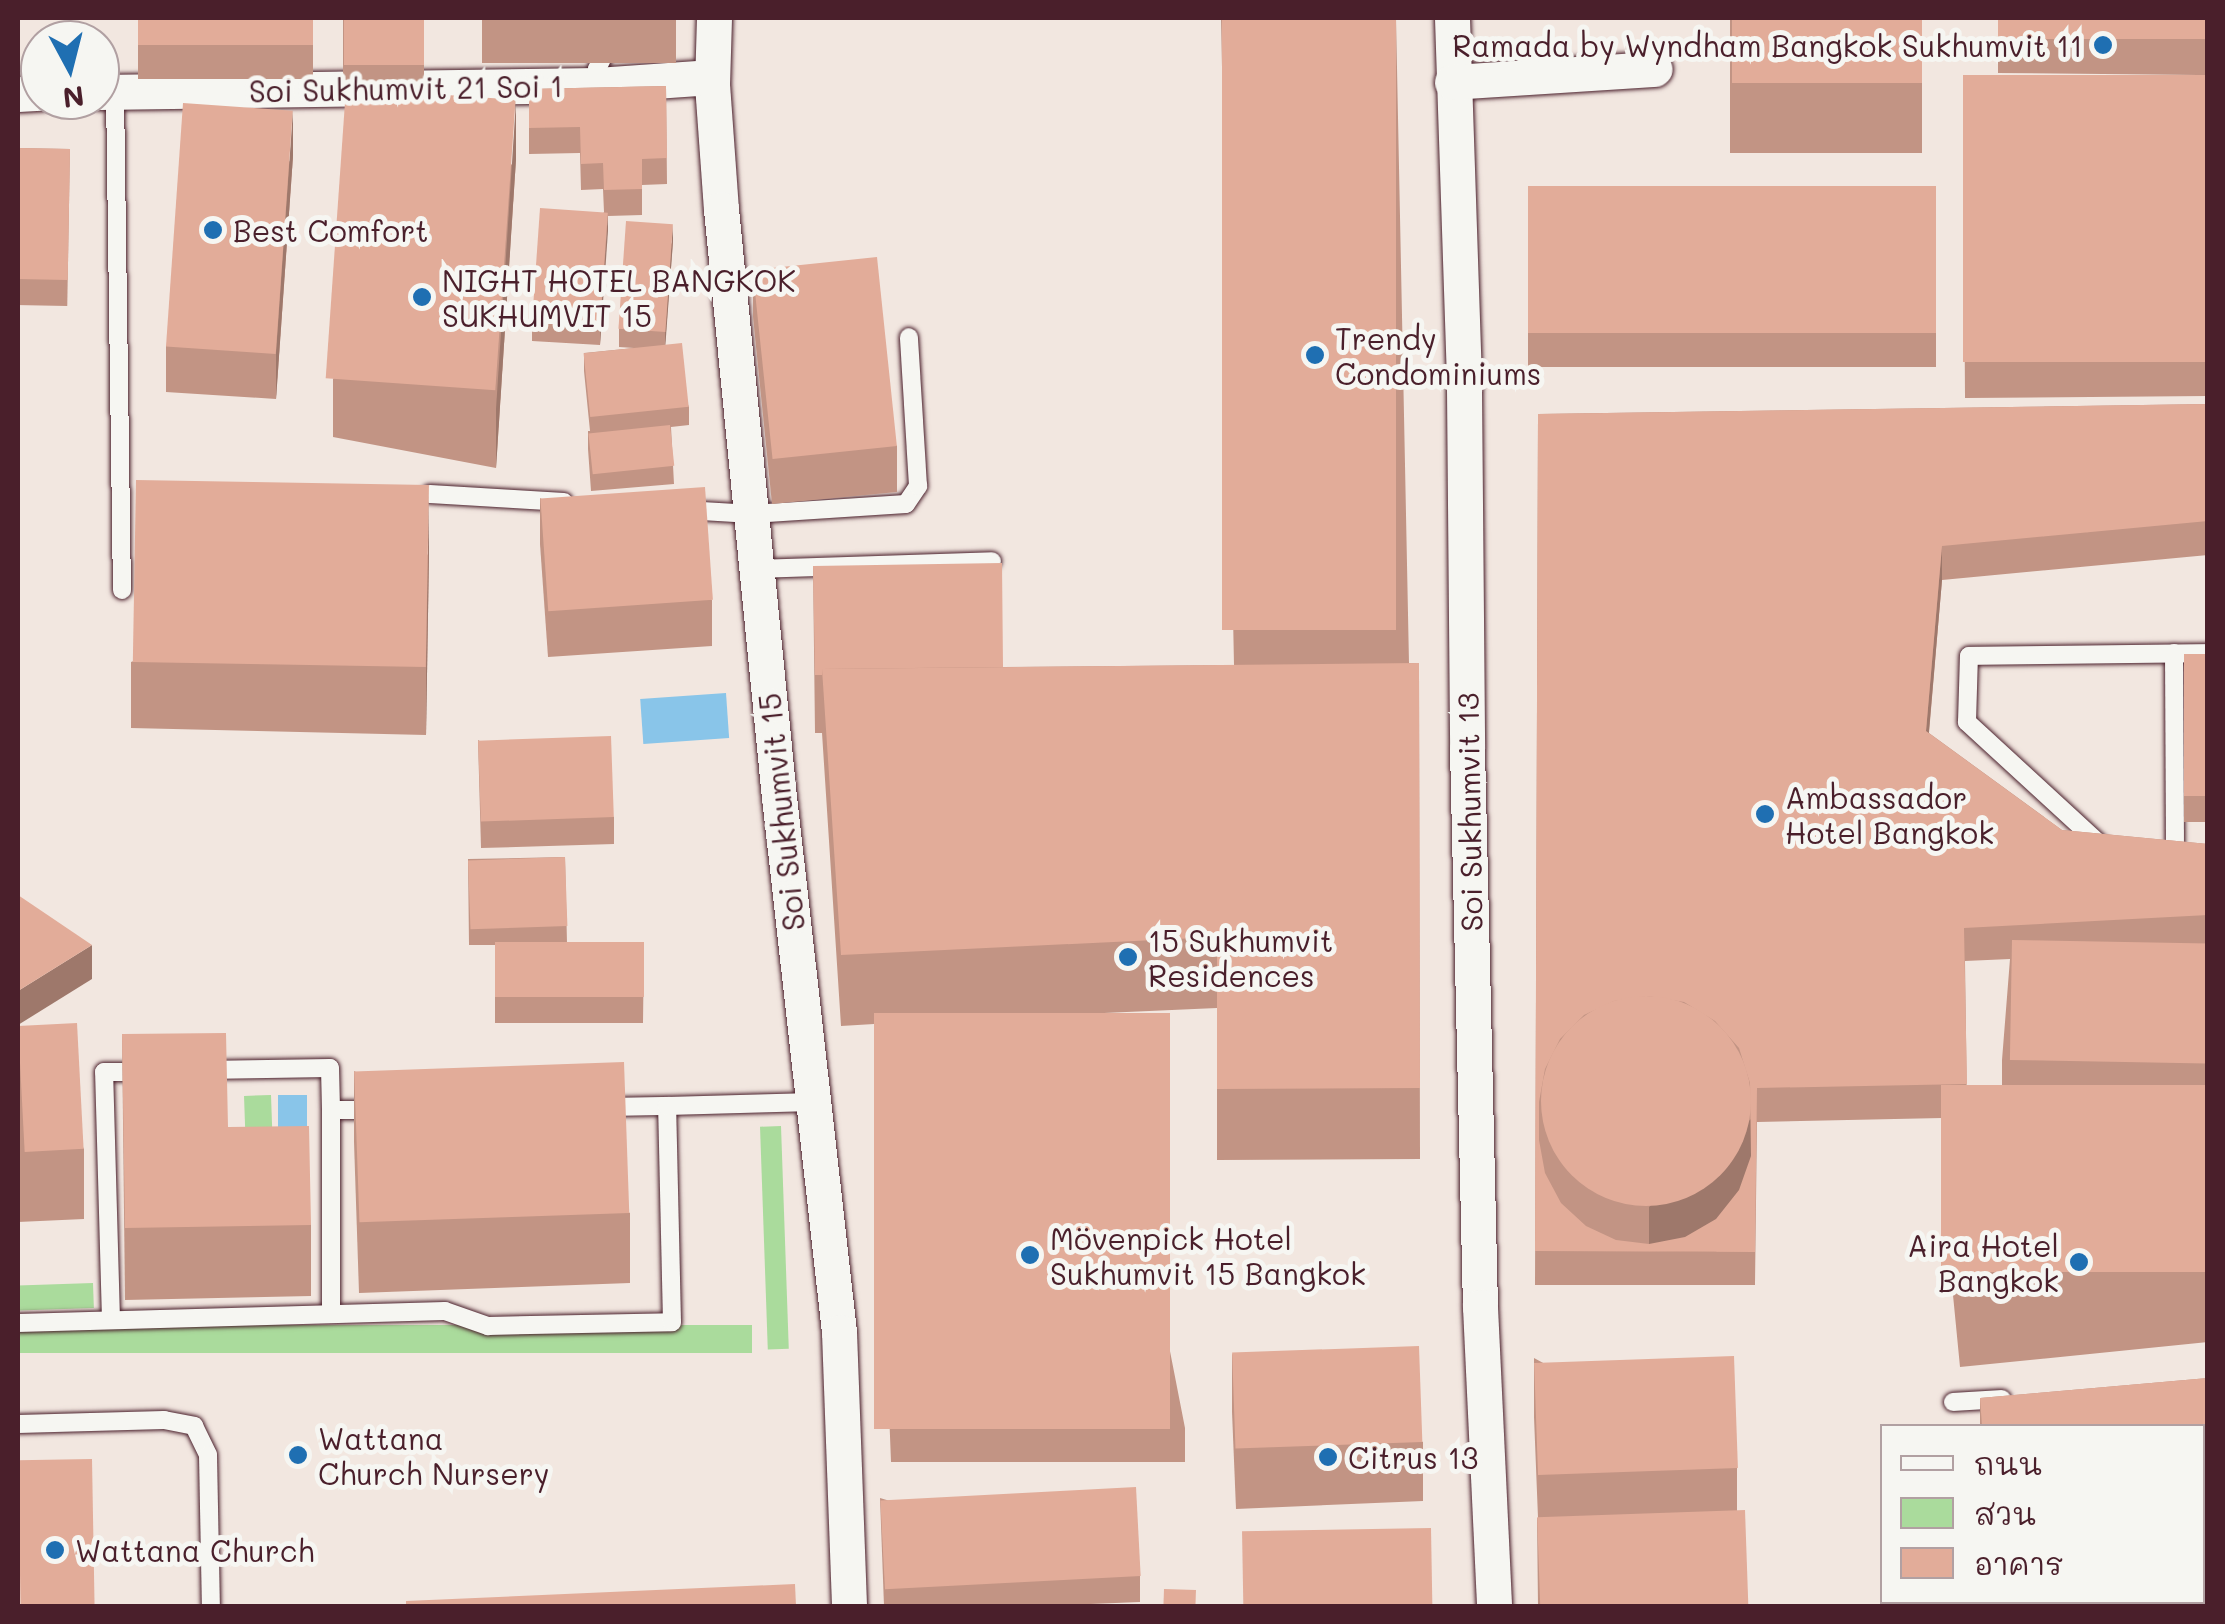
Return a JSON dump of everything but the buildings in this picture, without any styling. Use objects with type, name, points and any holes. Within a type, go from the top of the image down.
[{"type":"street","name":"Soi Sukhumvit 15","points":[[714,18],[712,77],[720,210],[839,1332],[848,1606]]},
{"type":"street","name":"Soi Sukhumvit 13","points":[[1452,18],[1464,389],[1467,765],[1480,1307],[1494,1606]]},
{"type":"street","points":[[1452,82],[1655,69]]},
{"type":"street","name":"Soi Sukhumvit 21 Soi 1","points":[[120,92],[597,86],[712,77]]},
{"type":"lane","points":[[597,86],[597,69],[615,32],[639,18]]},
{"type":"lane","points":[[108,120],[122,590]]},
{"type":"lane","points":[[658,508],[752,514],[906,504],[918,486],[909,337]]},
{"type":"lane","points":[[430,494],[582,503]]},
{"type":"lane","points":[[757,569],[992,560]]},
{"type":"lane","points":[[2125,852],[2108,852],[1967,722],[1969,656],[2208,653]]},
{"type":"lane","points":[[2174,654],[2175,852]]},
{"type":"lane","points":[[175,1071],[330,1068],[332,1314]]},
{"type":"lane","points":[[111,1320],[104,1072],[156,1072]]},
{"type":"lane","points":[[588,1107],[813,1102]]},
{"type":"lane","points":[[18,1323],[444,1311],[488,1326],[672,1322],[667,1106]]},
{"type":"lane","points":[[330,1110],[390,1110]]},
{"type":"lane","points":[[1953,1402],[2031,1396]]},
{"type":"lane","points":[[18,1424],[164,1420],[194,1426],[208,1455],[211,1606]]},
{"type":"green space","points":[[271,1095],[273,1163],[246,1164],[244,1096]]},
{"type":"green space","points":[[781,1126],[789,1349],[768,1350],[760,1127]]},
{"type":"green space","points":[[93,1283],[94,1308],[19,1311],[18,1286]]},
{"type":"green space","points":[[18,1325],[752,1325],[752,1353],[18,1353]]},
{"type":"water","points":[[726,693],[729,738],[643,744],[640,699]]},
{"type":"water","points":[[278,1095],[307,1095],[307,1163],[278,1163]]},
{"type":"place","name":"Ramada by Wyndham Bangkok Sukhumvit 11","points":[[2103,45]]},
{"type":"place","name":"Best Comfort","points":[[213,230]]},
{"type":"place","name":"NIGHT HOTEL BANGKOK SUKHUMVIT 15","points":[[422,297]]},
{"type":"place","name":"Trendy Condominiums","points":[[1315,355]]},
{"type":"place","name":"Ambassador Hotel Bangkok","points":[[1765,814]]},
{"type":"place","name":"15 Sukhumvit Residences","points":[[1128,957]]},
{"type":"place","name":"Mövenpick Hotel Sukhumvit 15 Bangkok","points":[[1030,1255]]},
{"type":"place","name":"Aira Hotel Bangkok","points":[[2079,1262]]},
{"type":"place","name":"Wattana Church Nursery","points":[[298,1455]]},
{"type":"place","name":"Citrus 13","points":[[1328,1457]]},
{"type":"place","name":"Wattana Church","points":[[55,1550]]}]
